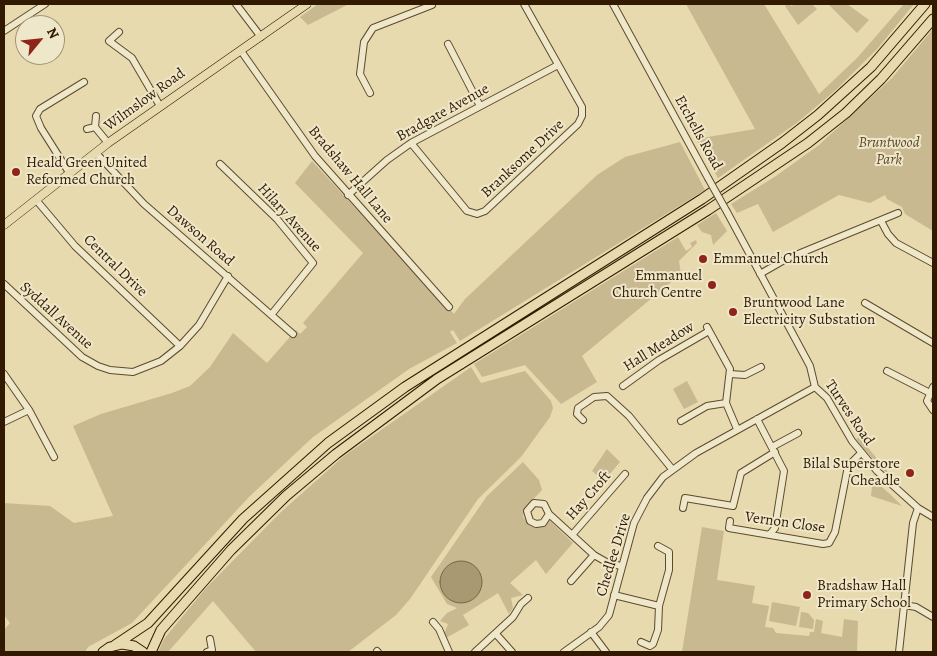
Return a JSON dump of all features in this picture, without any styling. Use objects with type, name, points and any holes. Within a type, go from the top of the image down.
[{"type":"highway","points":[[103,652],[148,624],[243,519],[328,443],[405,387],[702,199],[782,143],[818,115],[871,67],[925,4]]},
{"type":"highway","points":[[151,652],[161,630],[225,556],[265,515],[322,464],[431,384],[714,205],[808,143],[875,85],[933,19]]},
{"type":"highway","points":[[115,645],[128,645],[143,652]]},
{"type":"main road","name":"Wilmslow Road","points":[[4,225],[108,143],[307,4]]},
{"type":"street","points":[[4,31],[45,4]]},
{"type":"street","points":[[236,4],[261,37]]},
{"type":"street","points":[[370,92],[360,74],[364,42],[373,28],[434,4]]},
{"type":"street","name":"Branksome Drive","points":[[411,143],[467,211],[477,214],[485,212],[578,124],[582,116],[582,107],[524,4]]},
{"type":"street","name":"Etchells Road","points":[[613,4],[760,274]]},
{"type":"street","points":[[119,32],[109,41],[132,58],[160,106]]},
{"type":"street","points":[[448,44],[480,106]]},
{"type":"street","name":"Bradshaw Hall Lane","points":[[241,51],[316,156],[348,195],[449,307]]},
{"type":"street","name":"Bradgate Avenue","points":[[348,195],[387,160],[411,143],[558,65]]},
{"type":"street","points":[[70,174],[41,128],[36,116],[40,109],[84,82]]},
{"type":"street","points":[[96,116],[95,127],[108,143]]},
{"type":"street","points":[[87,129],[95,127]]},
{"type":"street","name":"Dawson Road","points":[[96,153],[144,204],[293,334]]},
{"type":"street","name":"Hilary Avenue","points":[[220,164],[277,219],[313,263],[271,315]]},
{"type":"street","name":"Central Drive","points":[[36,201],[75,246],[180,346]]},
{"type":"street","points":[[760,274],[789,258],[898,213]]},
{"type":"street","points":[[882,221],[888,234],[896,243],[933,263]]},
{"type":"street","name":"Turves Road","points":[[760,274],[810,366],[815,388],[827,398],[845,430],[861,453],[890,485],[918,508],[933,517]]},
{"type":"street","name":"Syddall Avenue","points":[[4,284],[82,357],[110,370],[133,372],[161,361],[180,346],[198,326],[228,276]]},
{"type":"street","points":[[866,303],[933,343]]},
{"type":"street","name":"Hall Meadow","points":[[623,386],[659,360],[708,329],[728,364],[730,374],[726,403]]},
{"type":"street","points":[[730,374],[745,375],[761,367]]},
{"type":"street","points":[[887,371],[931,390],[927,401],[933,410]]},
{"type":"street","points":[[4,374],[29,410],[54,457]]},
{"type":"street","name":"Chedlee Drive","points":[[564,652],[607,618],[631,531],[643,505],[656,485],[672,469],[737,430],[815,388]]},
{"type":"street","points":[[583,420],[577,414],[578,408],[594,397],[607,396],[629,416],[672,469]]},
{"type":"street","points":[[681,421],[707,406],[726,403],[737,430]]},
{"type":"street","points":[[4,422],[29,410]]},
{"type":"street","points":[[757,419],[782,466],[784,479],[775,528],[770,534]]},
{"type":"street","points":[[683,508],[685,498],[733,506],[741,473],[798,433]]},
{"type":"street","name":"Vernon Close","points":[[728,525],[824,544],[829,543],[835,532],[847,468],[849,463],[861,453]]},
{"type":"street","name":"Hay Croft","points":[[572,534],[626,474]]},
{"type":"street","points":[[899,652],[913,523],[918,508]]},
{"type":"street","name":"Hay Croft","points":[[549,514],[594,555],[604,561],[622,566]]},
{"type":"street","points":[[641,642],[650,649],[657,638],[659,606],[673,552],[658,546]]},
{"type":"street","points":[[571,581],[594,555]]},
{"type":"street","points":[[614,595],[659,606]]},
{"type":"street","points":[[475,652],[496,634],[528,598]]},
{"type":"street","points":[[904,605],[916,608],[933,617]]},
{"type":"street","points":[[433,622],[450,652]]},
{"type":"street","points":[[591,632],[606,652]]},
{"type":"street","points":[[496,634],[512,652]]},
{"type":"street","points":[[210,639],[211,651]]},
{"type":"green space","points":[[318,4],[349,4],[308,25],[300,17]]},
{"type":"green space","points":[[686,4],[764,4],[819,94],[857,58],[904,4],[914,4],[878,48],[837,89],[798,122],[718,178],[696,139],[755,129]]},
{"type":"green space","points":[[788,4],[792,6],[794,4],[812,4],[817,9],[798,25],[785,6]]},
{"type":"green space","points":[[828,4],[847,4],[869,20],[857,33]]},
{"type":"green space","name":"Bruntwood Park","points":[[933,29],[933,231],[905,214],[902,207],[887,199],[885,195],[870,203],[839,195],[773,232],[758,204],[737,213],[731,204],[776,176],[819,145],[892,78]]},
{"type":"green space","points":[[680,142],[705,190],[460,341],[453,330],[450,332],[457,343],[409,369],[313,437],[249,497],[132,623],[88,647],[85,652],[4,652],[4,630],[10,623],[4,615],[4,503],[50,506],[74,523],[113,516],[73,426],[101,414],[190,386],[210,367],[233,333],[267,363],[296,330],[300,334],[307,327],[303,323],[363,253],[295,183],[312,161],[454,314],[465,299],[597,175],[625,157]]},
{"type":"green space","points":[[716,213],[727,231],[713,245],[711,235],[702,232],[697,225]]},
{"type":"green space","points":[[678,237],[686,251],[692,247],[690,243],[696,240],[697,243],[679,261],[681,274],[582,356],[597,382],[561,404],[525,365],[482,377],[474,364]]},
{"type":"green space","points":[[471,367],[481,383],[525,371],[551,401],[553,408],[550,417],[521,457],[478,499],[410,599],[396,615],[348,652],[256,652],[213,601],[168,652],[158,652],[164,639],[206,588],[281,512],[344,456]]},
{"type":"green space","points":[[687,381],[698,402],[684,409],[673,389]]},
{"type":"green space","points":[[859,437],[889,473],[888,475],[862,447],[856,439]]},
{"type":"green space","points":[[607,449],[620,462],[604,481],[592,471]]},
{"type":"green space","points":[[523,462],[539,480],[542,490],[525,508],[523,516],[525,520],[539,527],[549,520],[573,543],[546,574],[536,560],[510,583],[523,595],[511,598],[513,608],[509,614],[498,593],[463,615],[469,625],[446,638],[444,634],[448,624],[440,621],[447,613],[457,608],[447,604],[431,577],[487,496]]},
{"type":"green space","points":[[873,479],[892,496],[902,506],[871,496]]},
{"type":"green space","points":[[702,527],[724,531],[717,580],[755,586],[752,603],[769,606],[765,627],[773,628],[776,633],[809,636],[810,632],[814,632],[816,619],[823,621],[821,633],[842,637],[844,619],[858,621],[857,652],[682,652]]},
{"type":"green space","points":[[772,602],[800,607],[796,626],[769,621]]},
{"type":"green space","points":[[801,612],[808,613],[814,620],[813,629],[799,627]]},
{"type":"shaded area","points":[[457,561],[465,561],[476,567],[482,582],[476,597],[465,603],[457,603],[446,597],[440,586],[440,578],[446,567]]},
{"type":"place","name":"Heald Green United Reformed Church","points":[[16,172]]},
{"type":"place","name":"Emmanuel Church","points":[[703,259]]},
{"type":"place","name":"Emmanuel Church Centre","points":[[712,285]]},
{"type":"place","name":"Bruntwood Lane Electricity Substation","points":[[733,312]]},
{"type":"place","name":"Bilal Superstore Cheadle","points":[[910,473]]},
{"type":"place","name":"Bradshaw Hall Primary School","points":[[807,595]]}]
